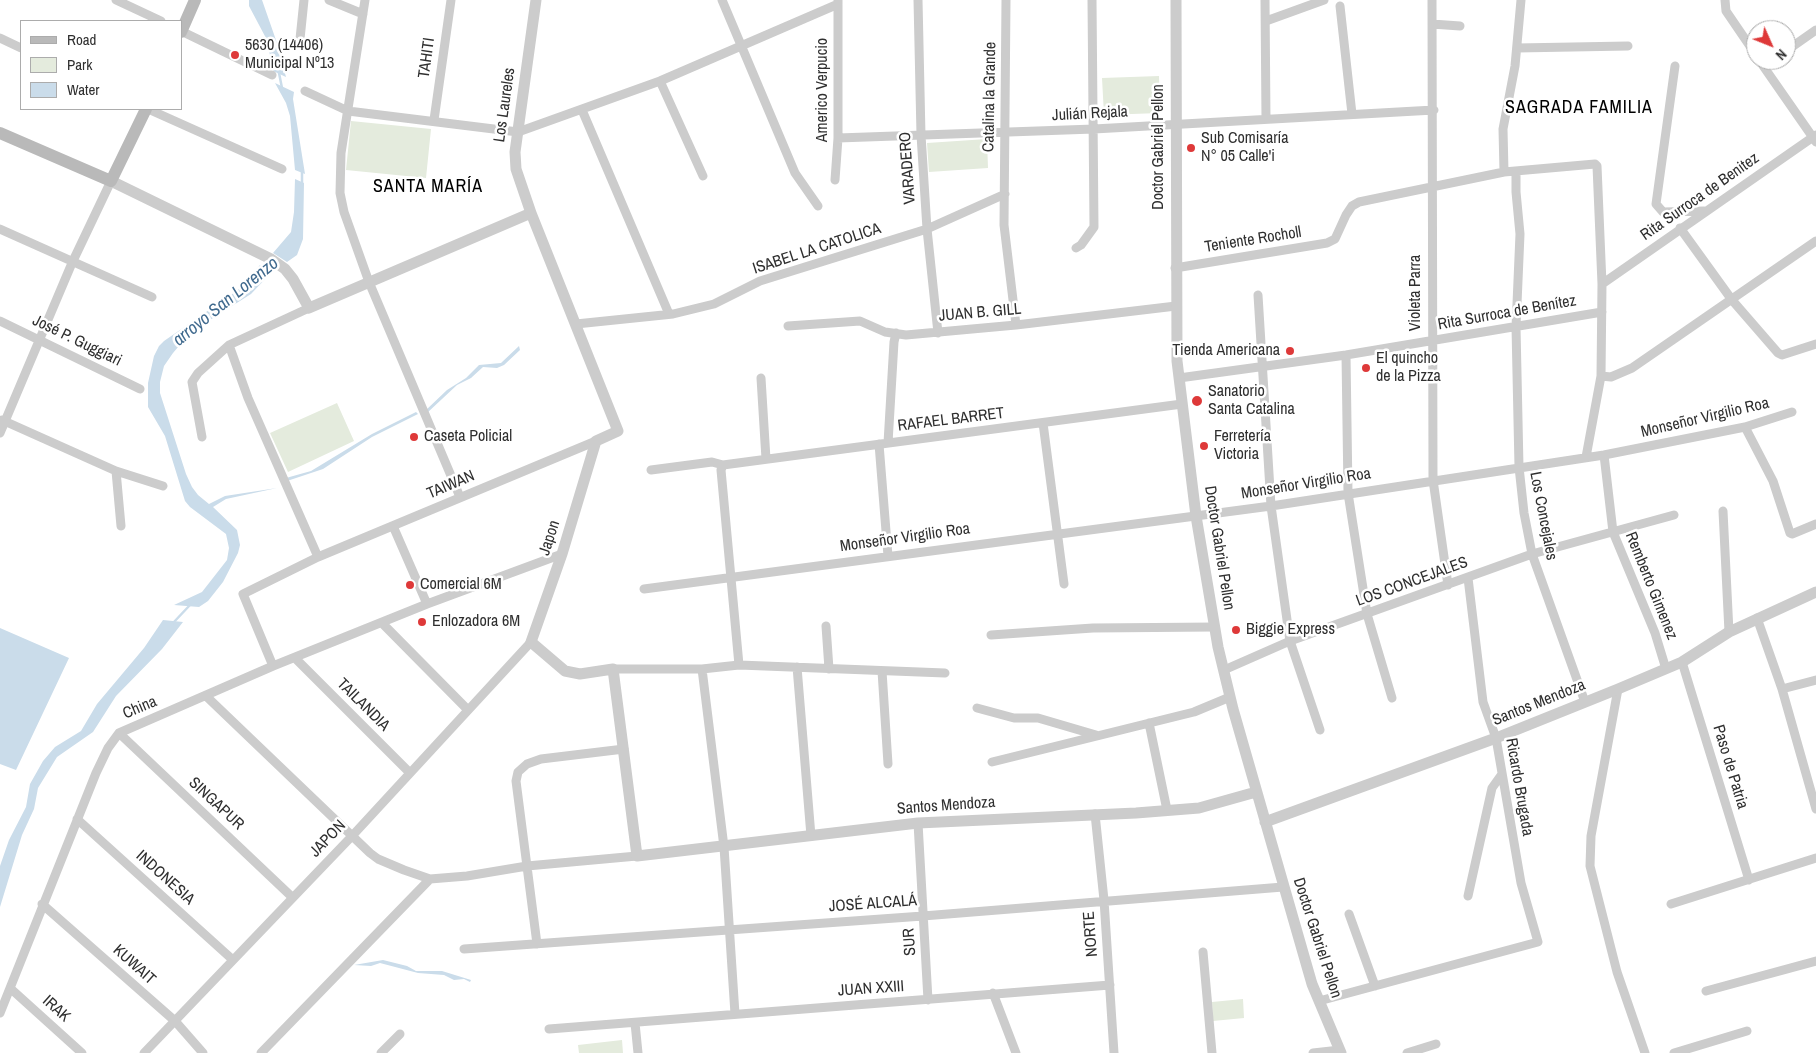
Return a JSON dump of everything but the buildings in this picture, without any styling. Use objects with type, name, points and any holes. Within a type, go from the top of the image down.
[{"type":"main road","points":[[182,29],[196,0]]},
{"type":"main road","points":[[0,133],[111,181],[146,110]]},
{"type":"street","points":[[116,0],[159,20]]},
{"type":"street","points":[[300,39],[304,0]]},
{"type":"street","points":[[329,0],[363,14]]},
{"type":"street","points":[[365,0],[341,153],[340,193],[344,212],[369,282],[460,497]]},
{"type":"street","name":"TAHITI","points":[[434,120],[451,0]]},
{"type":"street","name":"Los Laureles","points":[[536,0],[518,132],[516,169],[531,213],[618,429],[596,441]]},
{"type":"street","points":[[722,0],[795,173],[818,206]]},
{"type":"street","name":"VARADERO","points":[[918,0],[920,135],[927,229],[938,333]]},
{"type":"street","name":"Catalina la Grande","points":[[1006,0],[1005,240],[1016,325]]},
{"type":"street","points":[[1076,248],[1082,245],[1094,227],[1092,0]]},
{"type":"street","name":"Doctor Gabriel Pellon","points":[[1176,0],[1176,306],[1179,378],[1196,516],[1215,627],[1230,697],[1312,984],[1340,1052]]},
{"type":"street","points":[[1265,0],[1266,119]]},
{"type":"street","points":[[1266,21],[1324,0]]},
{"type":"street","name":"Violeta Parra","points":[[1432,0],[1434,110],[1431,341],[1433,480],[1448,585]]},
{"type":"street","points":[[1504,172],[1503,130],[1517,48],[1521,0]]},
{"type":"street","points":[[1725,0],[1726,11],[1746,40]]},
{"type":"street","points":[[305,91],[348,111],[434,120],[518,132],[660,81],[838,2]]},
{"type":"street","name":"Americo Verpucio","points":[[836,180],[838,138],[838,2]]},
{"type":"street","points":[[1340,6],[1352,114]]},
{"type":"street","points":[[1432,24],[1460,26]]},
{"type":"street","points":[[1796,45],[1816,30]]},
{"type":"street","points":[[182,31],[272,74]]},
{"type":"street","points":[[0,38],[20,48]]},
{"type":"street","points":[[1517,48],[1628,46]]},
{"type":"street","points":[[1674,66],[1656,204],[1663,212],[1704,211]]},
{"type":"street","points":[[1765,70],[1815,138]]},
{"type":"street","points":[[660,81],[703,176]]},
{"type":"street","points":[[149,110],[282,169]]},
{"type":"street","points":[[582,110],[669,314]]},
{"type":"street","name":"Julián Rejala","points":[[838,138],[1094,129],[1434,110]]},
{"type":"street","name":"Rita Surroca de Benitez","points":[[1602,284],[1704,211],[1815,138]]},
{"type":"street","points":[[1432,187],[1504,172],[1591,163],[1597,166],[1602,284],[1601,376],[1586,457]]},
{"type":"street","name":"Los Concejales","points":[[1516,171],[1520,234],[1516,327],[1519,467],[1532,554],[1585,702]]},
{"type":"street","points":[[0,433],[3,420],[72,263],[111,181],[271,259],[285,269],[309,308]]},
{"type":"street","name":"Teniente Rocholl","points":[[1175,268],[1327,243],[1335,239],[1346,215],[1352,206],[1359,202],[1432,187]]},
{"type":"street","name":"ISABEL LA CATOLICA","points":[[576,324],[669,314],[714,304],[760,281],[927,229],[1005,194]]},
{"type":"street","points":[[202,437],[192,382],[208,362],[229,345],[309,308],[531,213]]},
{"type":"street","points":[[1680,228],[1732,300],[1780,355],[1816,344]]},
{"type":"street","points":[[0,229],[72,263],[152,297]]},
{"type":"street","points":[[1601,376],[1611,377],[1632,368],[1816,241]]},
{"type":"street","points":[[1258,295],[1260,366],[1271,506],[1290,641],[1320,730]]},
{"type":"street","name":"JUAN B. GILL","points":[[788,326],[860,321],[885,332],[938,333],[1176,306]]},
{"type":"street","name":"Rita Surroca de Benítez","points":[[1179,378],[1346,355],[1602,312]]},
{"type":"street","name":"José P. Guggiari","points":[[0,322],[39,339],[140,389]]},
{"type":"street","points":[[888,556],[884,443],[896,333]]},
{"type":"street","points":[[229,345],[248,398],[318,557]]},
{"type":"street","points":[[1346,355],[1348,493],[1368,614],[1392,698]]},
{"type":"street","points":[[760,378],[766,459]]},
{"type":"street","name":"RAFAEL BARRET","points":[[651,470],[712,462],[723,465],[1182,404]]},
{"type":"street","name":"Monseñor Virgilio Roa","points":[[644,589],[1056,532],[1271,506],[1604,455],[1745,427],[1792,412]]},
{"type":"street","points":[[3,420],[116,472],[163,486]]},
{"type":"street","points":[[1043,423],[1064,584]]},
{"type":"street","points":[[1745,427],[1772,481],[1790,533],[1792,534],[1816,524]]},
{"type":"street","name":"TAIWAN","points":[[273,666],[243,594],[318,557],[596,441]]},
{"type":"street","name":"Japon","points":[[531,642],[562,554],[596,441]]},
{"type":"street","name":"Remberto Gimenez","points":[[1604,455],[1613,532],[1655,633],[1666,669]]},
{"type":"street","points":[[723,465],[721,470],[739,665]]},
{"type":"street","points":[[116,472],[121,526]]},
{"type":"street","points":[[1723,511],[1729,632]]},
{"type":"street","name":"LOS CONCEJALES","points":[[1224,670],[1290,641],[1532,554],[1674,515]]},
{"type":"street","points":[[393,526],[427,604]]},
{"type":"street","name":"China","points":[[0,1013],[77,818],[108,748],[119,733],[273,666],[383,624],[427,604],[562,554]]},
{"type":"street","name":"Ricardo Brugada","points":[[1375,986],[1538,942],[1521,882],[1496,738],[1483,702],[1468,578]]},
{"type":"street","name":"Santos Mendoza","points":[[1265,822],[1496,738],[1666,669],[1682,662],[1729,632],[1816,592]]},
{"type":"street","points":[[1757,618],[1782,689],[1816,809]]},
{"type":"street","points":[[383,624],[467,709]]},
{"type":"street","points":[[826,626],[829,669]]},
{"type":"street","points":[[991,634],[1093,628],[1215,627]]},
{"type":"street","points":[[531,642],[566,671],[580,674],[613,669],[702,669],[739,665],[945,673]]},
{"type":"street","name":"JAPON","points":[[144,1053],[353,835],[467,709],[531,642]]},
{"type":"street","name":"TAILANDIA","points":[[295,658],[410,773]]},
{"type":"street","name":"Paso de Patria","points":[[1682,662],[1749,880]]},
{"type":"street","points":[[797,667],[811,836]]},
{"type":"street","points":[[206,696],[378,859],[430,879],[467,876],[527,866],[636,856],[613,669]]},
{"type":"street","points":[[702,669],[724,847],[735,1014]]},
{"type":"street","points":[[882,671],[888,764]]},
{"type":"street","points":[[1782,689],[1816,680]]},
{"type":"street","points":[[1618,689],[1591,836],[1590,866],[1617,972],[1645,1053]]},
{"type":"street","points":[[992,762],[1194,712],[1230,697]]},
{"type":"street","points":[[978,708],[1014,718],[1038,718],[1099,736]]},
{"type":"street","points":[[1149,723],[1167,810]]},
{"type":"street","name":"SINGAPUR","points":[[119,733],[292,897]]},
{"type":"street","points":[[537,944],[516,781],[518,772],[527,764],[542,759],[624,749]]},
{"type":"street","points":[[1468,896],[1492,788],[1502,774]]},
{"type":"street","name":"Santos Mendoza","points":[[636,856],[918,823],[1199,808],[1256,792]]},
{"type":"street","name":"NORTE","points":[[1095,814],[1104,900],[1114,1053]]},
{"type":"street","name":"INDONESIA","points":[[77,818],[233,960]]},
{"type":"street","name":"SUR","points":[[918,823],[928,1000]]},
{"type":"street","points":[[1671,904],[1816,858]]},
{"type":"street","points":[[261,1053],[430,879]]},
{"type":"street","name":"JOSÉ ALCALÁ","points":[[464,949],[923,916],[1283,887]]},
{"type":"street","name":"KUWAIT","points":[[42,904],[175,1021],[203,1053]]},
{"type":"street","points":[[1319,1001],[1375,986],[1349,914]]},
{"type":"street","points":[[1203,952],[1212,1053]]},
{"type":"street","points":[[1706,991],[1816,961]]},
{"type":"street","name":"JUAN XXIII","points":[[549,1029],[1110,985]]},
{"type":"street","name":"IRAK","points":[[10,988],[82,1053]]},
{"type":"street","points":[[993,993],[1016,1053]]},
{"type":"street","points":[[635,1023],[638,1053]]},
{"type":"street","points":[[1674,1053],[1747,1031]]},
{"type":"street","points":[[381,1053],[400,1034]]},
{"type":"street","points":[[1407,1053],[1436,1044]]},
{"type":"street","points":[[1313,1053],[1340,1052]]},
{"type":"green space","points":[[1159,76],[1160,113],[1104,115],[1102,78]]},
{"type":"green space","points":[[351,121],[431,129],[426,178],[346,170]]},
{"type":"green space","points":[[987,139],[988,168],[929,172],[927,143]]},
{"type":"green space","points":[[337,403],[354,441],[288,472],[270,433]]},
{"type":"green space","points":[[1243,999],[1244,1018],[1213,1021],[1212,1002]]},
{"type":"green space","points":[[622,1040],[623,1053],[579,1053],[578,1045]]},
{"type":"water","points":[[249,0],[262,0],[277,43],[286,77],[273,71],[267,40],[249,6]]},
{"type":"water","points":[[275,83],[294,92],[293,99],[305,174],[295,170],[290,116],[286,103]]},
{"type":"water","points":[[295,179],[304,183],[303,239],[297,255],[287,262],[273,253],[291,232]]},
{"type":"water","points":[[260,265],[271,273],[251,294],[202,325],[185,339],[173,353],[164,366],[160,382],[160,393],[186,474],[198,495],[209,504],[225,496],[277,488],[226,499],[213,507],[237,530],[240,545],[238,553],[223,582],[208,601],[199,607],[174,605],[202,592],[227,560],[229,548],[226,534],[190,507],[185,501],[165,436],[148,407],[148,383],[154,356],[164,341],[238,290]]},
{"type":"water","points":[[519,346],[520,350],[504,365],[497,368],[483,367],[471,378],[457,385],[427,413],[426,410],[447,390],[466,378],[479,365],[501,363]]},
{"type":"water","points":[[416,412],[418,414],[372,437],[323,469],[287,481],[286,478],[311,471],[372,434]]},
{"type":"water","points":[[163,620],[183,622],[162,649],[116,696],[93,732],[57,757],[38,788],[34,809],[22,835],[0,907],[0,866],[9,840],[26,807],[30,784],[43,761],[55,747],[81,731],[97,704],[144,648]]},
{"type":"water","points":[[0,628],[69,658],[16,770],[0,764]]},
{"type":"water","points":[[383,960],[407,966],[416,971],[442,971],[471,980],[470,982],[464,979],[454,980],[444,975],[418,973],[380,963],[371,966],[354,965]]},
{"type":"waterway","name":"arroyo San Lorenzo","points":[[279,73],[282,88]]},
{"type":"waterway","name":"arroyo San Lorenzo","points":[[302,170],[302,184]]},
{"type":"waterway","name":"arroyo San Lorenzo","points":[[265,272],[274,264]]},
{"type":"waterway","name":"arroyo San Lorenzo","points":[[173,623],[190,605]]},
{"type":"place","name":"5630 (14406) Municipal Nº13","points":[[235,55]]},
{"type":"place","name":"Sub Comisaría N° 05 Calle'i","points":[[1191,148]]},
{"type":"place","name":"Tienda Americana","points":[[1290,351]]},
{"type":"place","name":"El quincho de la Pizza","points":[[1366,368]]},
{"type":"place","name":"Sanatorio Santa Catalina","points":[[1197,401]]},
{"type":"place","name":"Caseta Policial","points":[[414,437]]},
{"type":"place","name":"Ferretería Victoria","points":[[1204,446]]},
{"type":"place","name":"Comercial 6M","points":[[410,585]]},
{"type":"place","name":"Enlozadora 6M","points":[[422,622]]},
{"type":"place","name":"Biggie Express","points":[[1236,630]]},
{"type":"district","name":"SAGRADA FAMILIA","points":[[1579,108]]},
{"type":"district","name":"SANTA MARÍA","points":[[428,187]]}]
